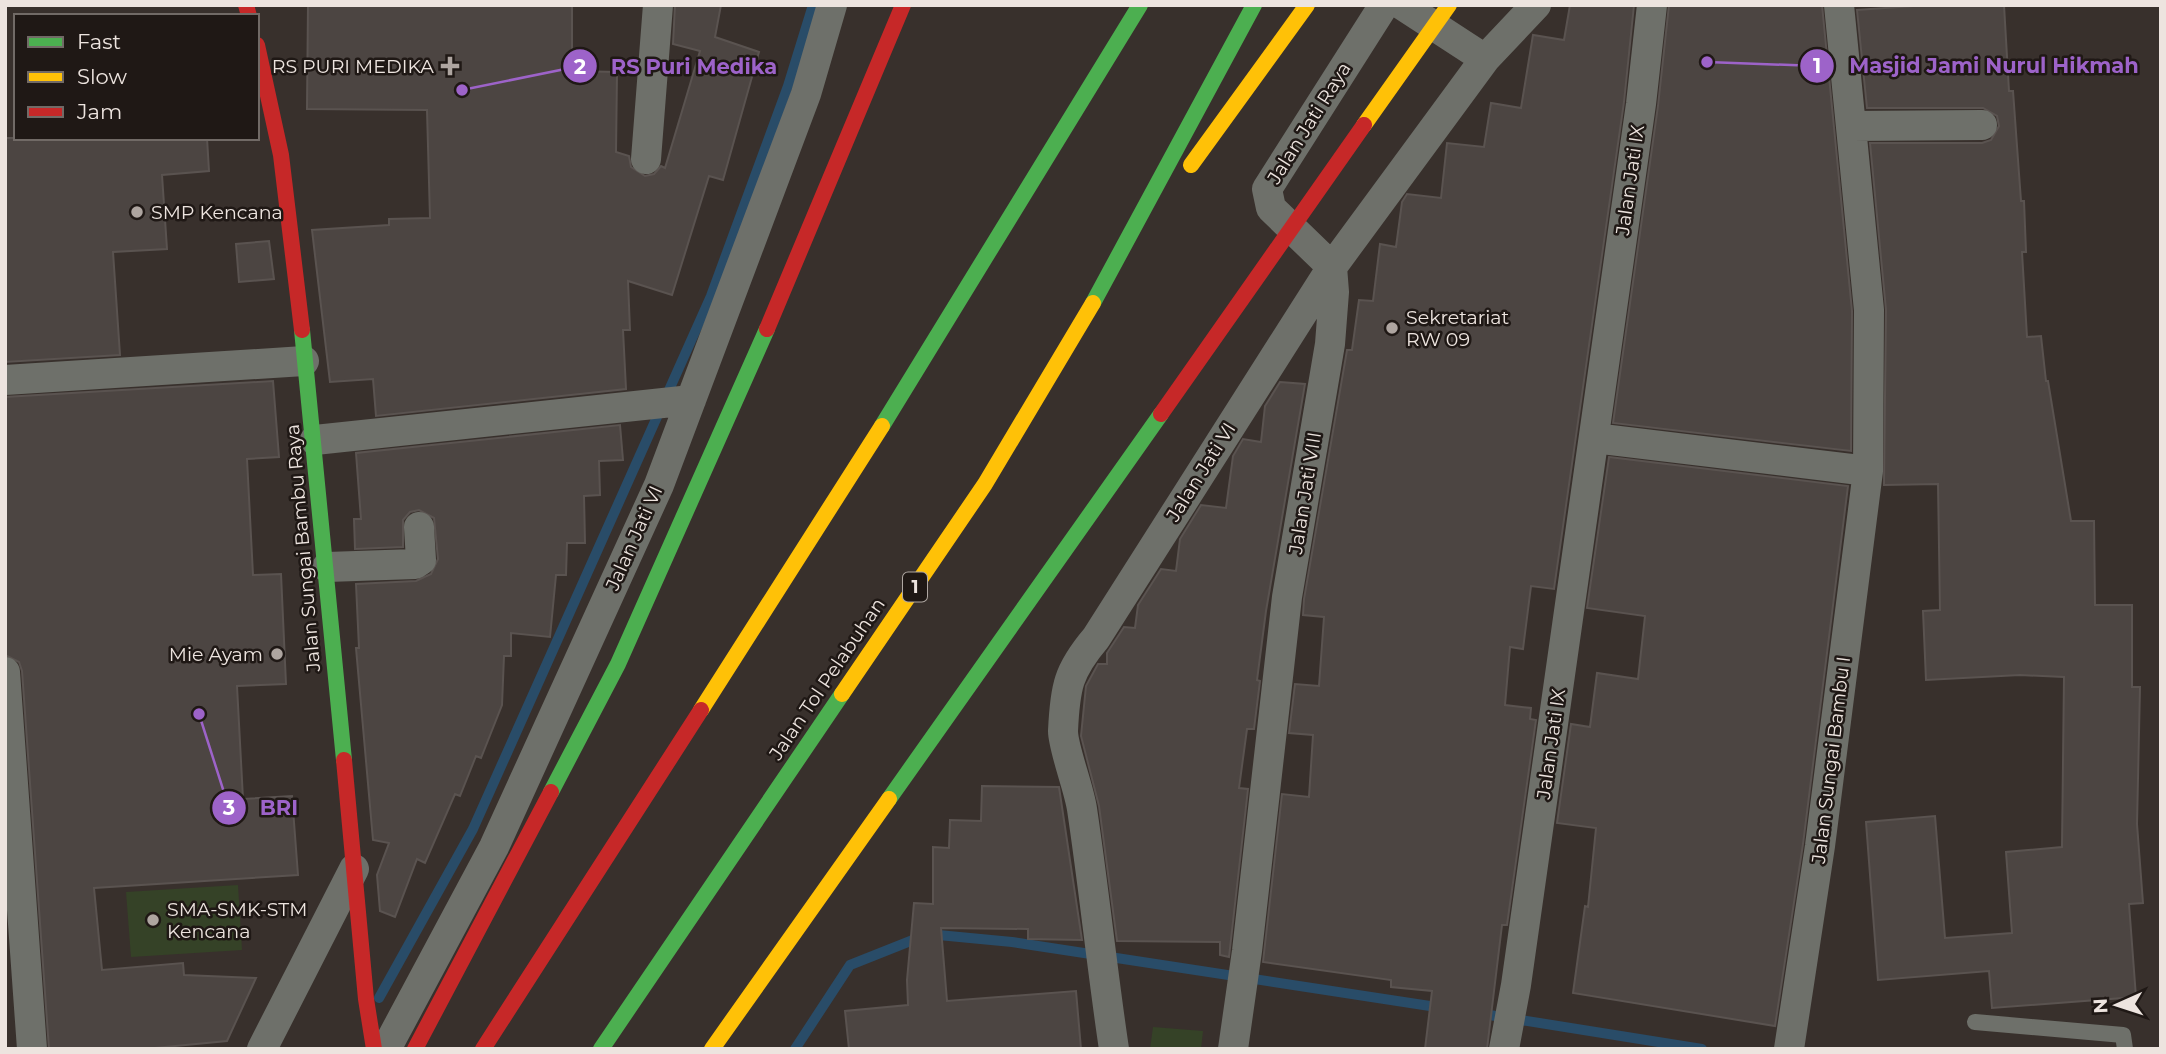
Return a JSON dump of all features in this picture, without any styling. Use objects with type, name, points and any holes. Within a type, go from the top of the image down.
[{"type":"main road","points":[[882,52],[888,5]]},
{"type":"main road","points":[[415,1049],[441,1005],[618,664],[766,332],[903,5]]},
{"type":"main road","points":[[483,1049],[901,397],[1140,5]]},
{"type":"main road","points":[[1100,292],[1254,5]]},
{"type":"main road","points":[[1100,292],[1307,5]]},
{"type":"main road","points":[[712,1049],[1449,5]]},
{"type":"main road","name":"Jalan Sungai Bambu Raya","points":[[259,54],[281,155],[315,440],[368,1009],[377,1045]]},
{"type":"main road","name":"Jalan Tol Pelabuhan","points":[[601,1049],[985,484],[1100,292]]},
{"type":"street","points":[[646,159],[658,5]]},
{"type":"street","name":"Jalan Jati VI","points":[[377,1045],[494,847],[659,485],[674,401],[806,94],[832,5]]},
{"type":"street","name":"Jalan Jati Raya","points":[[1332,267],[1271,208],[1267,189],[1384,5]]},
{"type":"street","points":[[1402,5],[1485,59]]},
{"type":"street","points":[[1332,267],[1485,59],[1536,5]]},
{"type":"street","name":"Jalan Jati IX","points":[[1505,1044],[1516,985],[1594,438],[1652,5]]},
{"type":"street","name":"Jalan Sungai Bambu I","points":[[1790,1045],[1820,846],[1868,471],[1869,310],[1839,5]]},
{"type":"street","points":[[1852,126],[1983,125]]},
{"type":"street","name":"Jalan Jati VI","points":[[1114,1049],[1104,978],[1100,922],[1081,803],[1063,735],[1069,677],[1075,662],[1096,638],[1332,267]]},
{"type":"street","name":"Jalan Jati VIII","points":[[1233,1049],[1247,951],[1287,597],[1329,344],[1334,292],[1332,267]]},
{"type":"street","points":[[5,380],[304,361]]},
{"type":"street","points":[[315,440],[674,401]]},
{"type":"street","points":[[1594,438],[1868,471]]},
{"type":"street","points":[[327,567],[415,564],[421,559],[419,527]]},
{"type":"street","points":[[5,672],[32,1049]]},
{"type":"street","points":[[262,1049],[354,869]]},
{"type":"lane","points":[[1975,1022],[2123,1035],[2124,1049]]},
{"type":"green space","points":[[238,885],[242,950],[131,957],[126,892]]},
{"type":"green space","points":[[1153,1027],[1203,1031],[1201,1049],[1150,1049]]},
{"type":"building","points":[[308,5],[572,5],[572,71],[617,72],[616,152],[629,156],[631,167],[645,176],[654,174],[661,166],[665,168],[700,51],[673,44],[675,5],[721,5],[715,37],[759,52],[723,180],[709,176],[672,295],[628,281],[630,330],[623,330],[626,389],[376,416],[373,379],[330,382],[312,230],[389,225],[389,219],[430,218],[427,110],[307,109]]},
{"type":"building","points":[[1570,5],[1634,5],[1624,102],[1554,589],[1531,586],[1523,649],[1510,647],[1505,705],[1531,708],[1530,719],[1536,720],[1507,925],[1502,925],[1487,1049],[1425,1049],[1432,991],[1391,987],[1391,980],[1263,962],[1282,794],[1309,797],[1313,735],[1289,733],[1295,684],[1319,686],[1324,617],[1303,615],[1304,599],[1347,350],[1352,350],[1359,300],[1373,301],[1380,244],[1396,247],[1402,202],[1407,194],[1441,198],[1447,143],[1484,147],[1491,103],[1521,108],[1533,35],[1564,40]]},
{"type":"building","points":[[1669,5],[1822,5],[1852,311],[1851,451],[1613,423],[1658,106]]},
{"type":"building","points":[[1928,5],[2004,5],[2009,91],[2013,91],[2021,201],[2024,201],[2026,252],[2022,252],[2027,337],[2041,336],[2046,381],[2071,521],[2094,521],[2095,605],[2132,605],[2132,687],[2140,687],[2137,824],[2143,903],[2129,904],[2136,997],[1992,1008],[1989,971],[1878,980],[1866,822],[1935,816],[1945,938],[2012,933],[2006,852],[2062,847],[2064,677],[2020,675],[1926,680],[1923,611],[1940,610],[1938,484],[1884,485],[1886,310],[1870,143],[1982,143],[1991,140],[1999,126],[1997,116],[1983,108],[1867,108],[1857,10]]},
{"type":"building","points":[[5,138],[207,140],[209,171],[162,175],[167,249],[113,252],[120,355],[5,362]]},
{"type":"building","points":[[269,241],[274,279],[239,282],[236,244]]},
{"type":"building","points":[[273,381],[279,457],[247,459],[253,575],[281,574],[286,684],[237,686],[243,799],[292,796],[298,875],[94,888],[102,970],[183,963],[184,975],[256,978],[227,1041],[144,1049],[49,1049],[22,671],[19,662],[5,655],[5,397]]},
{"type":"building","points":[[1280,382],[1305,384],[1266,611],[1254,729],[1247,729],[1239,788],[1248,789],[1229,957],[1220,955],[1220,942],[1117,941],[1099,806],[1081,736],[1086,686],[1098,664],[1107,664],[1107,653],[1124,627],[1135,628],[1138,605],[1161,569],[1176,571],[1180,539],[1201,505],[1226,508],[1233,456],[1243,439],[1261,442],[1265,406]]},
{"type":"building","points":[[620,425],[623,460],[599,461],[600,495],[584,496],[585,543],[567,543],[566,575],[556,575],[550,637],[511,633],[511,656],[504,656],[502,705],[481,758],[476,756],[460,796],[455,794],[425,863],[417,859],[395,917],[380,911],[377,875],[389,843],[373,840],[356,648],[359,648],[356,584],[416,581],[431,574],[438,559],[434,518],[419,510],[410,512],[403,520],[403,547],[355,549],[354,519],[361,519],[356,453]]},
{"type":"building","points":[[1609,457],[1848,486],[1803,844],[1775,1026],[1573,993],[1585,906],[1588,907],[1596,828],[1557,823],[1571,724],[1590,727],[1597,673],[1638,679],[1645,616],[1587,608]]},
{"type":"building","points":[[982,786],[1059,787],[1082,940],[1028,939],[1028,929],[941,928],[947,1001],[1076,991],[1081,1049],[849,1049],[845,1011],[908,1005],[907,980],[914,903],[933,904],[933,847],[949,848],[950,820],[981,821]]},
{"type":"waterway","points":[[379,998],[473,829],[711,296],[788,86],[813,5]]},
{"type":"waterway","points":[[795,1049],[850,965],[928,934],[1012,942],[1443,1008]]},
{"type":"waterway","points":[[1477,1013],[1702,1049]]},
{"type":"traffic: fast","points":[[882,426],[1140,5]]},
{"type":"traffic: fast","points":[[1093,303],[1254,5]]},
{"type":"traffic: fast","points":[[551,792],[618,664],[767,329]]},
{"type":"traffic: fast","points":[[302,330],[344,760]]},
{"type":"traffic: fast","points":[[889,799],[1161,414]]},
{"type":"traffic: fast","points":[[601,1049],[842,694]]},
{"type":"traffic: slow","points":[[1191,165],[1307,5]]},
{"type":"traffic: slow","points":[[1364,125],[1449,5]]},
{"type":"traffic: slow","points":[[842,694],[985,484],[1093,303]]},
{"type":"traffic: slow","points":[[701,710],[882,426]]},
{"type":"traffic: slow","points":[[712,1049],[889,799]]},
{"type":"traffic: jam","points":[[246,5],[248,14]]},
{"type":"traffic: jam","points":[[767,329],[903,5]]},
{"type":"traffic: jam","points":[[259,54],[281,155],[302,330]]},
{"type":"traffic: jam","points":[[1161,414],[1364,125]]},
{"type":"traffic: jam","points":[[483,1049],[701,710]]},
{"type":"traffic: jam","points":[[344,760],[366,999],[374,1049]]},
{"type":"traffic: jam","points":[[415,1049],[551,792]]},
{"type":"place","name":"Masjid Jami Nurul Hikmah","points":[[1707,62]]},
{"type":"place","name":"RS PURI MEDIKA","points":[[450,66]]},
{"type":"place","name":"RS Puri Medika","points":[[462,90]]},
{"type":"place","name":"SMP Kencana","points":[[137,212]]},
{"type":"place","name":"Sekretariat RW 09","points":[[1392,328]]},
{"type":"place","name":"Mie Ayam","points":[[277,654]]},
{"type":"place","name":"BRI","points":[[199,714]]},
{"type":"place","name":"SMA-SMK-STM Kencana","points":[[153,920]]}]
